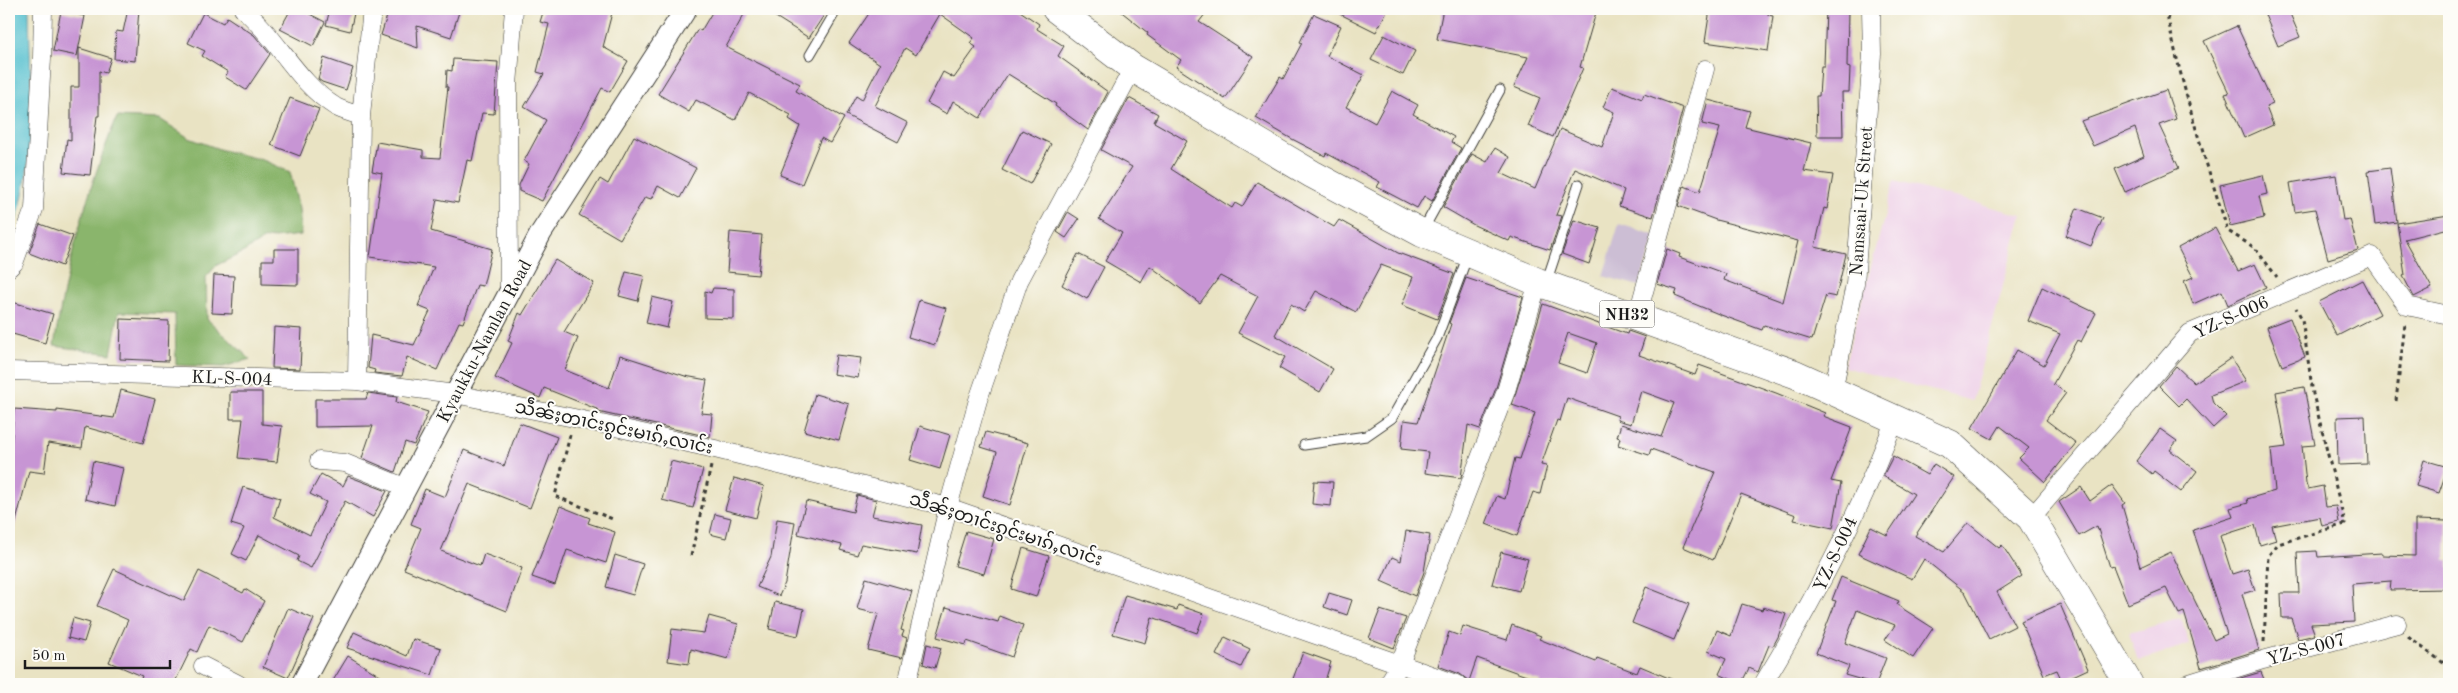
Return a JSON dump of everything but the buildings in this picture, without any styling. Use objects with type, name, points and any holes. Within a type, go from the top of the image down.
[{"type":"highway","name":"NH32","points":[[1056,9],[1133,68],[1312,174],[1422,233],[1542,283],[1795,374],[1950,444],[2030,518],[2129,684]]},
{"type":"street","points":[[9,268],[14,263],[34,209],[42,58],[42,9]]},
{"type":"street","points":[[243,9],[257,20],[306,82],[336,107],[361,116]]},
{"type":"street","points":[[357,381],[361,116],[372,9]]},
{"type":"street","points":[[509,291],[508,85],[514,9]]},
{"type":"street","name":"Kyaukku-Namlan Road","points":[[302,684],[541,233],[686,9]]},
{"type":"street","name":"Namsaai-Uk Street","points":[[1833,391],[1855,284],[1872,54],[1871,9]]},
{"type":"street","points":[[907,684],[948,507],[978,400],[1020,281],[1133,68]]},
{"type":"street","points":[[1637,317],[1706,69]]},
{"type":"street","name":"YZ-S-006","points":[[2030,518],[2190,333],[2372,256],[2407,306]]},
{"type":"street","points":[[1388,684],[1400,664],[1506,391],[1542,283]]},
{"type":"street","points":[[2407,306],[2449,315]]},
{"type":"street","name":"KL-S-004","points":[[9,371],[357,381],[455,394]]},
{"type":"street","name":"သဵၼ်ႈတၢင်းၵွင်းမၢၵ်ႇလၢင်း","points":[[455,394],[715,449],[948,507],[1457,684]]},
{"type":"street","name":"YZ-S-004","points":[[1763,684],[1808,610],[1882,454],[1895,419]]},
{"type":"street","points":[[319,460],[345,463],[407,488]]},
{"type":"street","name":"YZ-S-007","points":[[2186,684],[2263,660],[2397,624]]},
{"type":"street","points":[[203,666],[238,684]]},
{"type":"lane","points":[[810,55],[837,9]]},
{"type":"lane","points":[[1422,233],[1500,90]]},
{"type":"lane","points":[[1542,283],[1579,184]]},
{"type":"lane","points":[[1304,445],[1366,436],[1392,418],[1437,338],[1469,253]]},
{"type":"path","points":[[2166,9],[2177,66],[2191,117],[2228,231],[2256,248],[2288,292],[2302,319],[2313,394],[2345,524],[2278,544],[2268,556],[2263,660]]},
{"type":"path","points":[[2396,401],[2407,306]]},
{"type":"path","points":[[574,418],[555,496],[615,520]]},
{"type":"path","points":[[691,556],[715,449]]},
{"type":"path","points":[[2397,624],[2401,632],[2449,668]]},
{"type":"shaded area","points":[[1894,181],[2022,215],[1972,401],[1844,367]]},
{"type":"shaded area","points":[[1619,224],[1655,235],[1639,286],[1603,276]]},
{"type":"shaded area","points":[[2181,618],[2189,644],[2138,661],[2129,633]]},
{"type":"green space","points":[[117,117],[160,119],[189,138],[222,150],[263,160],[290,172],[299,209],[301,235],[264,239],[242,253],[217,265],[206,277],[207,319],[250,359],[223,367],[176,365],[175,314],[119,312],[111,354],[54,346],[71,258],[96,173]]},
{"type":"water","points":[[9,9],[29,9],[31,126],[25,185],[19,213],[9,239]]}]
